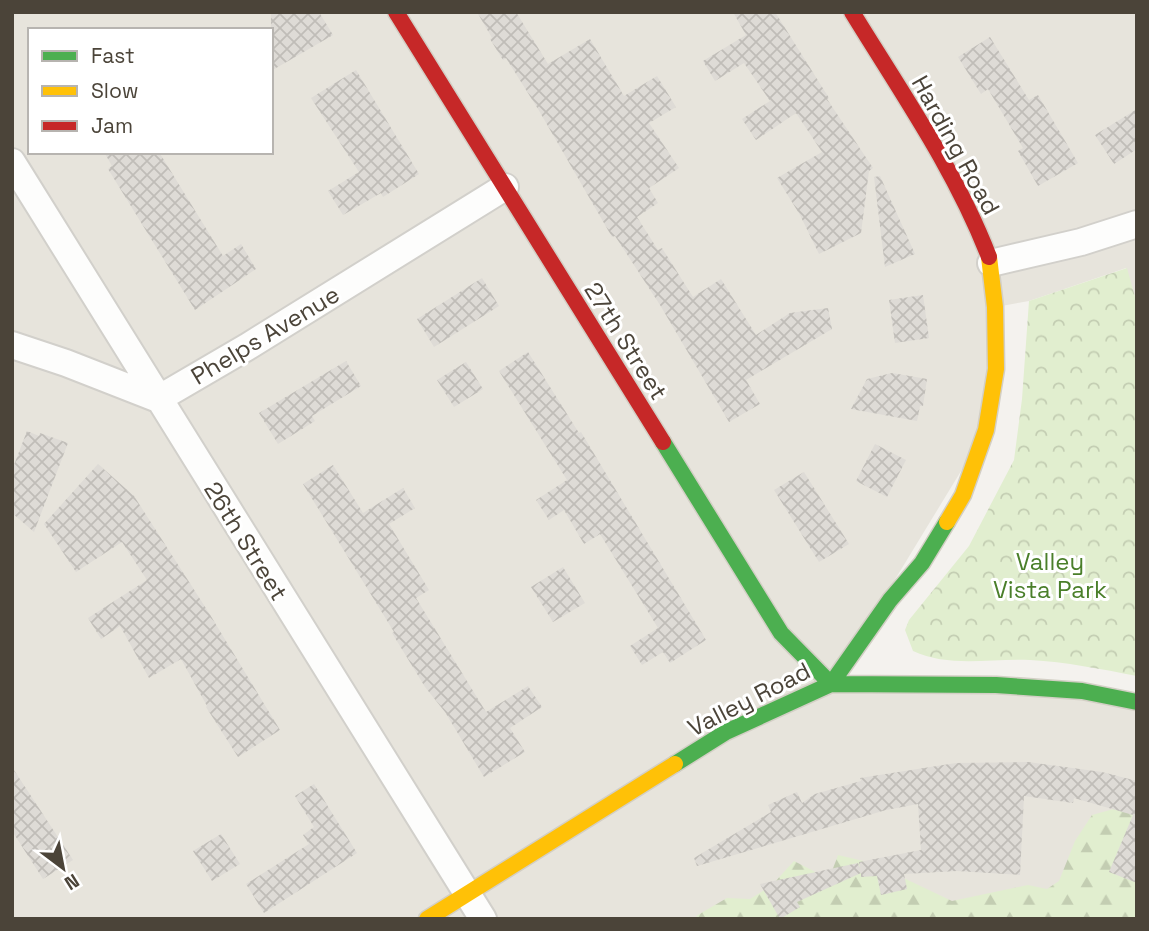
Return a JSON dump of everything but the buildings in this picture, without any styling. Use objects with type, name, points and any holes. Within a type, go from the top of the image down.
[{"type":"street","name":"27th Street","points":[[396,12],[781,634],[831,684]]},
{"type":"street","name":"Harding Road","points":[[831,684],[890,600],[922,562],[950,519],[974,468],[986,430],[996,369],[991,263],[956,181],[852,12]]},
{"type":"street","name":"26th Street","points":[[12,162],[483,919]]},
{"type":"street","name":"Phelps Avenue","points":[[158,399],[505,187]]},
{"type":"street","points":[[991,263],[1081,242],[1137,224]]},
{"type":"street","points":[[12,345],[158,399]]},
{"type":"street","name":"Valley Road","points":[[427,919],[726,732],[831,684],[996,685],[1082,691],[1137,702]]},
{"type":"shaded area","points":[[12,12],[1137,12],[1137,304],[1126,268],[1029,301],[996,307],[986,430],[832,683],[1137,702],[1137,919],[12,919]]},
{"type":"green space","name":"Valley Vista Park","points":[[1127,268],[1137,304],[1137,676],[1043,661],[956,661],[913,651],[905,630],[909,620],[969,546],[1014,460],[1022,399],[1029,301]]},
{"type":"green space","points":[[1128,805],[1137,811],[1137,919],[700,919],[696,916],[727,898],[750,899],[771,886],[794,861],[829,879],[838,855],[872,863],[952,901],[1028,885],[1047,889],[1059,881],[1075,841],[1092,815]]},
{"type":"traffic: fast","points":[[663,442],[781,633],[831,684],[890,600],[922,563],[947,522]]},
{"type":"traffic: fast","points":[[675,764],[726,732],[831,684],[996,685],[1082,691],[1137,702]]},
{"type":"traffic: slow","points":[[947,522],[963,495],[986,430],[996,369],[995,307],[989,257]]},
{"type":"traffic: slow","points":[[427,919],[675,764]]},
{"type":"traffic: jam","points":[[396,12],[663,442]]},
{"type":"traffic: jam","points":[[852,12],[944,162],[989,257]]}]
